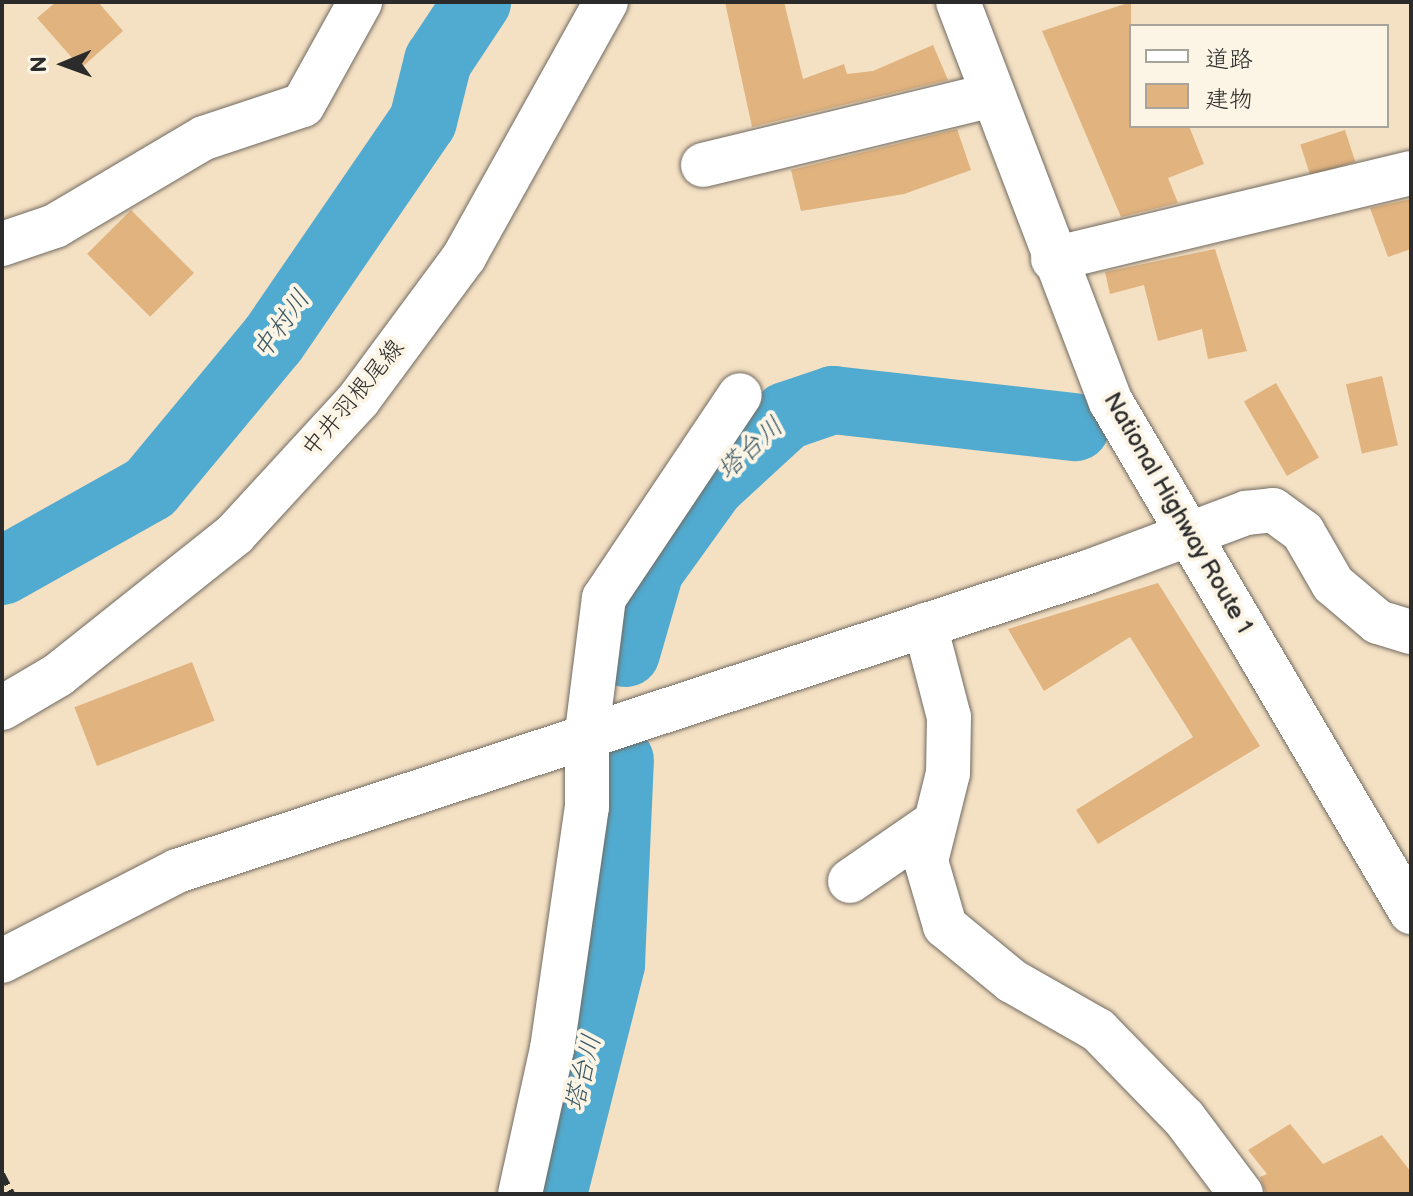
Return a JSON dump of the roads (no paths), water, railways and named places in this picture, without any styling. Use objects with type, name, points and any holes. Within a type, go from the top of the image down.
[{"type":"main road","points":[[2,244],[55,226],[204,138],[303,105],[360,2]]},
{"type":"main road","name":"中井羽根尾線","points":[[2,708],[58,675],[235,534],[359,399],[464,257],[606,2]]},
{"type":"main road","name":"National Highway Route 1","points":[[958,2],[1053,259],[1111,402],[1411,912]]},
{"type":"main road","points":[[703,165],[993,95]]},
{"type":"main road","points":[[1053,259],[1411,173]]},
{"type":"main road","points":[[520,1194],[552,1049],[585,822],[587,732],[604,598],[740,395]]},
{"type":"main road","points":[[2,961],[177,871],[663,706],[1088,572],[1186,530],[1246,513],[1273,510],[1303,532],[1333,584],[1378,622],[1411,632]]},
{"type":"main road","points":[[925,625],[949,717],[948,773],[934,823],[927,874],[945,926],[1012,981],[1098,1030],[1184,1118],[1241,1194]]},
{"type":"main road","points":[[850,881],[934,823]]},
{"type":"waterway","name":"中村川","points":[[2,571],[150,488],[273,340],[423,121],[438,61],[477,2]]},
{"type":"waterway","name":"塔台川","points":[[626,653],[650,570],[711,485],[786,416],[833,400],[1075,427]]},
{"type":"waterway","name":"塔台川","points":[[553,1194],[611,964],[620,760]]},
{"type":"railway","points":[[2,1174],[12,1194]]}]
